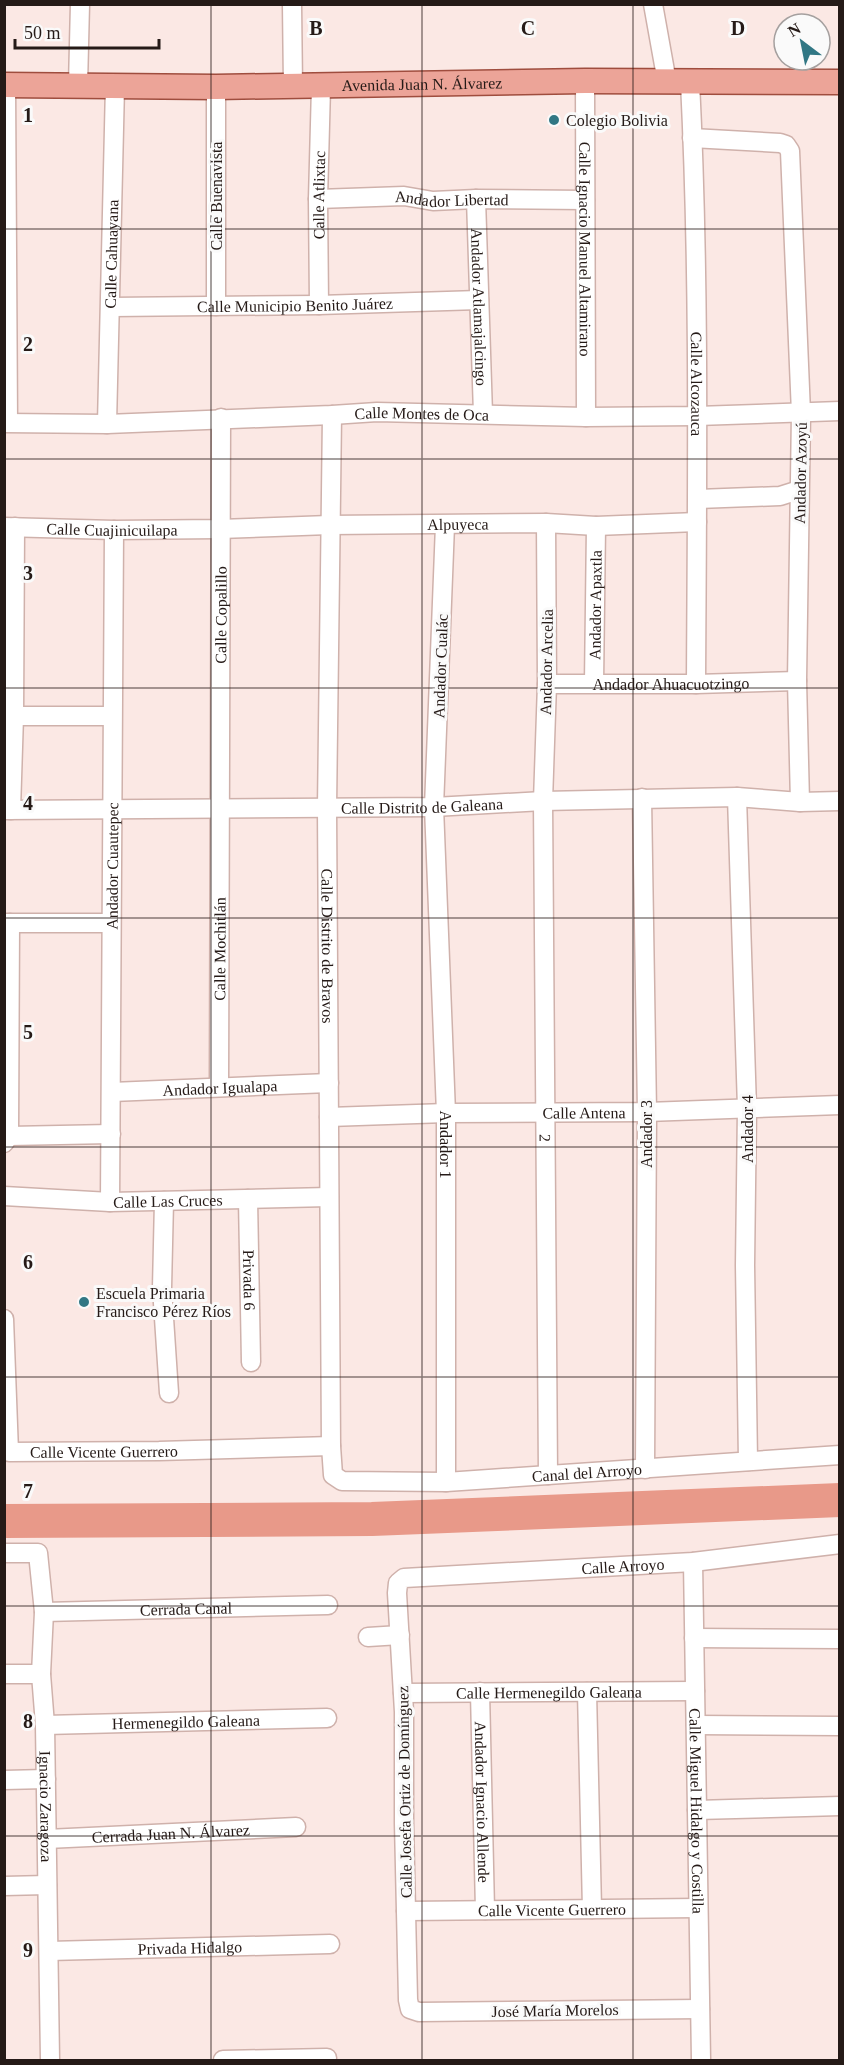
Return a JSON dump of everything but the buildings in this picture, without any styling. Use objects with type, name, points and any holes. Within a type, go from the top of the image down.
[{"type":"main road","name":"Avenida Juan N. Álvarez","points":[[5,85],[321,87],[585,81],[840,82]]},
{"type":"street","points":[[78,85],[80,4]]},
{"type":"street","points":[[292,4],[293,87]]},
{"type":"street","points":[[653,4],[678,82]]},
{"type":"street","name":"Calle Ignacio Manuel Altamirano","points":[[585,81],[586,417]]},
{"type":"street","name":"Calle Alcozauca","points":[[678,82],[692,138],[698,500],[696,684]]},
{"type":"street","points":[[5,85],[6,422]]},
{"type":"street","name":"Calle Cahuayana","points":[[107,424],[115,86]]},
{"type":"street","name":"Calle Buenavista","points":[[216,87],[216,306]]},
{"type":"street","name":"Calle Atlixtac","points":[[319,305],[318,199],[321,87]]},
{"type":"street","name":"Andador Azoyú","points":[[692,138],[786,145],[790,151],[801,413],[797,681],[800,802]]},
{"type":"street","name":"Andador Libertad","points":[[318,199],[404,196],[433,201],[585,200]]},
{"type":"street","name":"Andador Atlamajalcingo","points":[[476,199],[483,414]]},
{"type":"street","name":"Calle Municipio Benito Juárez","points":[[111,307],[319,305],[479,300]]},
{"type":"street","name":"Calle Montes de Oca","points":[[6,422],[107,424],[377,412],[586,417],[840,411]]},
{"type":"street","name":"Calle Distrito de Bravos","points":[[332,415],[327,808],[333,1475]]},
{"type":"street","name":"Calle Copalillo","points":[[220,809],[221,418]]},
{"type":"street","points":[[698,500],[780,496],[799,490]]},
{"type":"street","name":"Alpuyeca","points":[[220,529],[329,525],[546,523],[596,526],[697,522]]},
{"type":"street","name":"Andador Arcelia","points":[[543,801],[547,684],[546,523]]},
{"type":"street","name":"Andador Cualác","points":[[434,807],[446,525]]},
{"type":"street","name":"Andador Apaxtla","points":[[594,683],[596,526]]},
{"type":"street","points":[[8,810],[14,716],[10,527]]},
{"type":"street","name":"Calle Cuajinicuilapa","points":[[10,527],[114,530],[220,529]]},
{"type":"street","name":"Andador Cuautepec","points":[[110,1202],[114,530]]},
{"type":"street","name":"Andador Ahuacuotzingo","points":[[547,684],[797,681]]},
{"type":"street","points":[[14,716],[112,716]]},
{"type":"street","name":"Calle Distrito de Galeana","points":[[8,810],[434,807],[642,798],[737,797],[800,802],[840,801]]},
{"type":"street","name":"Andador 4","points":[[737,797],[747,1108],[745,1265],[748,1461]]},
{"type":"street","name":"Andador 3","points":[[642,798],[647,1112],[645,1469]]},
{"type":"street","name":"2","points":[[543,801],[548,1475]]},
{"type":"street","name":"Andador 1","points":[[434,807],[446,1113],[446,1482]]},
{"type":"street","name":"Calle Mochitlán","points":[[219,1088],[220,809]]},
{"type":"street","points":[[111,923],[7,923],[7,1140],[111,1134]]},
{"type":"street","name":"Andador Igualapa","points":[[112,1092],[329,1083]]},
{"type":"street","name":"Calle Antena","points":[[329,1117],[446,1113],[647,1112],[840,1105]]},
{"type":"street","name":"Calle Las Cruces","points":[[4,1196],[110,1202],[329,1197]]},
{"type":"street","name":"Privada 6","points":[[248,1199],[250,1362]]},
{"type":"street","points":[[164,1201],[162,1288],[169,1393]]},
{"type":"street","name":"Calle Vicente Guerrero","points":[[4,1319],[9,1452],[331,1446]]},
{"type":"street","name":"Canal del Arroyo","points":[[333,1475],[342,1481],[446,1482],[840,1455]]},
{"type":"street","name":"Calle Arroyo","points":[[404,1578],[693,1562],[840,1544]]},
{"type":"street","name":"Ignacio Zaragoza","points":[[4,1554],[38,1553],[44,1611],[41,1674],[45,1725],[50,2061]]},
{"type":"street","name":"Calle Miguel Hidalgo y Costilla","points":[[693,1562],[701,2061]]},
{"type":"street","name":"Calle Josefa Ortiz de Domínguez","points":[[404,1578],[398,1583],[397,1593],[403,1693],[406,1911],[410,2009]]},
{"type":"street","name":"Cerrada Canal","points":[[44,1611],[328,1605]]},
{"type":"street","points":[[368,1637],[400,1635]]},
{"type":"street","points":[[694,1638],[840,1639]]},
{"type":"street","points":[[4,1674],[41,1674]]},
{"type":"street","name":"Calle Hermenegildo Galeana","points":[[403,1693],[695,1691]]},
{"type":"street","name":"Andador Ignacio Allende","points":[[480,1692],[485,1910]]},
{"type":"street","points":[[587,1692],[592,1909]]},
{"type":"street","name":"Hermenegildo Galeana","points":[[45,1725],[327,1718]]},
{"type":"street","points":[[696,1725],[840,1726]]},
{"type":"street","points":[[4,1779],[46,1779]]},
{"type":"street","points":[[697,1810],[840,1806]]},
{"type":"street","name":"Cerrada Juan N. Álvarez","points":[[47,1839],[296,1827]]},
{"type":"street","points":[[4,1886],[47,1885]]},
{"type":"street","name":"Calle Vicente Guerrero","points":[[406,1911],[698,1908]]},
{"type":"street","name":"Privada Hidalgo","points":[[49,1951],[330,1944]]},
{"type":"street","name":"José María Morelos","points":[[410,2009],[419,2012],[700,2009]]},
{"type":"street","points":[[223,2061],[327,2058]]},
{"type":"waterway","points":[[4,1521],[372,1519],[840,1500]]},
{"type":"place","name":"Colegio Bolivia","points":[[554,120]]},
{"type":"place","name":"Escuela Primaria Francisco Pérez Ríos","points":[[84,1302]]}]
